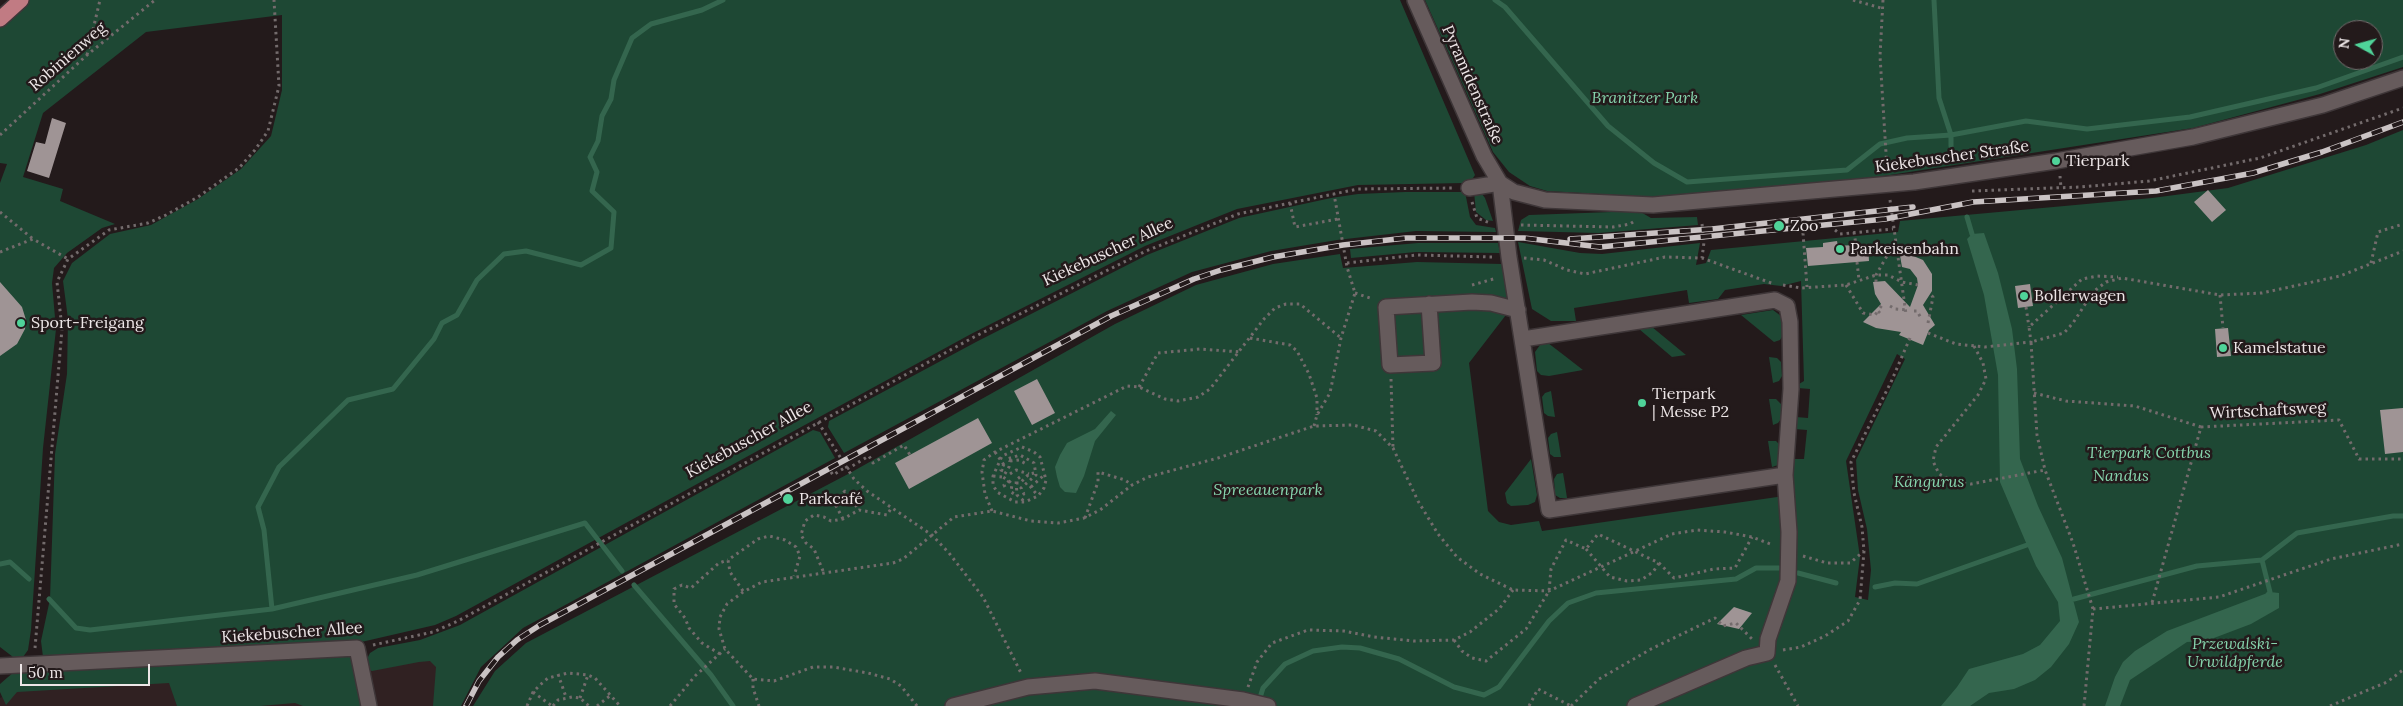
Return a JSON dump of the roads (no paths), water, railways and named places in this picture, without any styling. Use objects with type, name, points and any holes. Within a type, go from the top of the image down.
[{"type":"main road","points":[[0,19],[21,0]]},
{"type":"street","name":"Pyramidenstraße","points":[[1415,0],[1484,156],[1500,183]]},
{"type":"street","name":"Kiekebuscher Straße","points":[[1500,183],[1514,192],[1545,200],[1653,205],[1914,182],[2056,161],[2193,137],[2323,104],[2403,78]]},
{"type":"street","points":[[1469,188],[1500,183],[1509,257],[1549,510],[1785,475]]},
{"type":"street","points":[[1523,339],[1775,300],[1787,306],[1790,322],[1791,388],[1785,475],[1789,551],[1788,581],[1768,639],[1767,653],[1746,658],[1636,706]]},
{"type":"street","points":[[1429,304],[1433,363],[1390,366],[1386,307],[1429,304],[1491,303],[1518,310]]},
{"type":"street","name":"Kiekebuscher Allee","points":[[0,666],[357,648],[369,706]]},
{"type":"street","points":[[953,706],[1028,687],[1095,681],[1247,700],[1268,706]]},
{"type":"waterway","points":[[622,571],[585,523],[417,575],[272,609],[264,530],[258,507],[279,467],[348,400],[393,389],[434,339],[442,323],[457,315],[477,280],[504,254],[526,251],[581,265],[611,248],[614,212],[592,191],[597,172],[590,157],[598,141],[602,116],[611,99],[614,80],[632,38],[651,24],[702,10],[723,0]]},
{"type":"waterway","points":[[1495,0],[1505,7],[1608,126],[1654,163],[1687,182],[1847,170],[1880,144],[1907,138],[1951,135],[2026,121],[2087,129],[2190,117],[2316,88],[2403,57]]},
{"type":"waterway","points":[[1934,0],[1939,98],[1951,135],[1951,146]]},
{"type":"waterway","points":[[1967,217],[1972,234]]},
{"type":"waterway","points":[[2074,599],[2197,566],[2262,560],[2297,533],[2393,516],[2403,516]]},
{"type":"waterway","points":[[1875,587],[1895,583],[1917,584],[2027,545]]},
{"type":"waterway","points":[[2262,560],[2270,592],[2267,596]]},
{"type":"waterway","points":[[0,564],[10,562],[29,579]]},
{"type":"waterway","points":[[1259,701],[1263,688],[1285,664],[1313,651],[1342,647],[1360,648],[1399,659],[1454,687],[1484,695],[1499,687],[1549,621],[1568,603],[1596,593],[1736,579],[1756,568],[1779,568]]},
{"type":"waterway","points":[[1798,573],[1836,583]]},
{"type":"waterway","points":[[634,585],[711,675],[733,706]]},
{"type":"waterway","points":[[49,599],[76,628],[90,630],[272,609]]},
{"type":"railway","points":[[466,706],[479,681],[498,657],[517,640],[540,625],[1111,316],[1194,279],[1221,270],[1273,257],[1343,245],[1406,238],[1524,238],[1600,247],[1885,219],[1973,202],[2156,191],[2253,173],[2322,152],[2403,122]]},
{"type":"railway","points":[[1570,239],[1712,229],[1913,207]]},
{"type":"place","name":"Tierpark","points":[[2056,161]]},
{"type":"place","name":"Zoo","points":[[1779,226]]},
{"type":"place","name":"Parkeisenbahn","points":[[1840,249]]},
{"type":"place","name":"Bollerwagen","points":[[2024,296]]},
{"type":"place","name":"Sport-Freigang","points":[[21,323]]},
{"type":"place","name":"Kamelstatue","points":[[2223,348]]},
{"type":"place","name":"Tierpark | Messe P2","points":[[1642,403]]},
{"type":"place","name":"Parkcafé","points":[[788,499]]},
{"type":"park label","name":"Branitzer Park","points":[[1645,98]]},
{"type":"park label","name":"Tierpark Cottbus","points":[[2149,453]]},
{"type":"park label","name":"Nandus","points":[[2121,476]]},
{"type":"park label","name":"Kängurus","points":[[1929,482]]},
{"type":"park label","name":"Spreeauenpark","points":[[1268,490]]},
{"type":"park label","name":"Przewalski- Urwildpferde","points":[[2235,653]]}]
